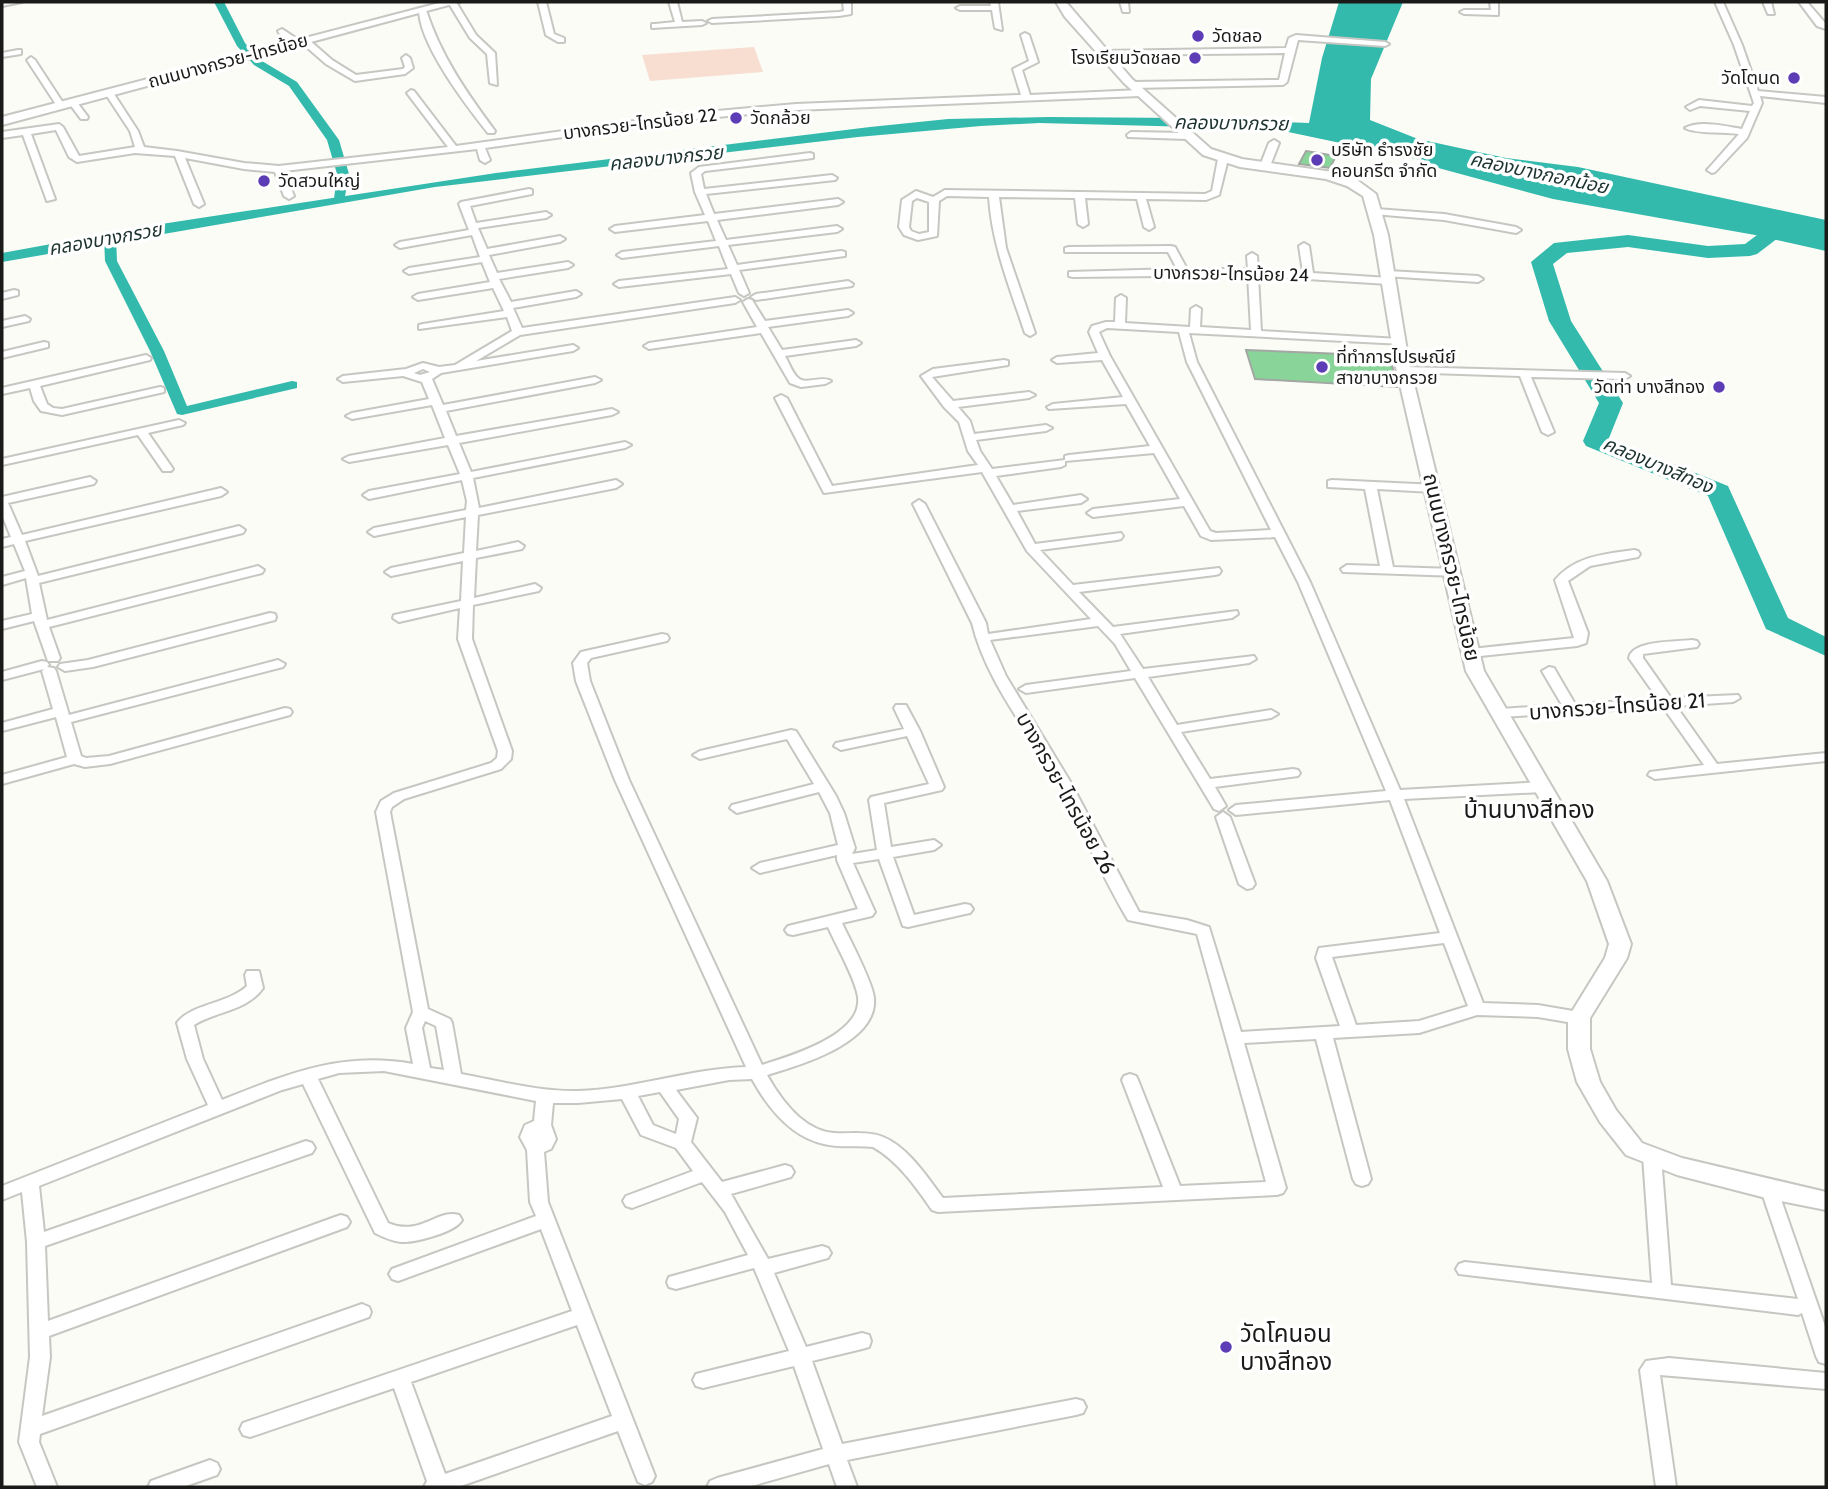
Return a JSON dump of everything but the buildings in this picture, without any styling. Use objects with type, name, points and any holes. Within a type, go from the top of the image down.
[{"type":"main road","name":"ถนนบางกรวย-ไทรน้อย","points":[[2,121],[428,6],[453,2]]},
{"type":"main road","name":"ถนนบางกรวย-ไทรน้อย","points":[[1061,2],[1069,15],[1136,89],[1207,152],[1223,159],[1315,172],[1352,183],[1369,194],[1376,212],[1405,370],[1475,670],[1597,881],[1620,944],[1616,958],[1579,1018]]},
{"type":"main road","points":[[1579,1018],[1579,1049],[1589,1082],[1608,1116],[1634,1149],[1770,1190],[1826,1201]]},
{"type":"street","points":[[2,4],[18,2]]},
{"type":"street","points":[[453,2],[472,36],[491,53],[494,83]]},
{"type":"street","points":[[542,2],[550,35],[561,40]]},
{"type":"street","points":[[673,2],[679,24]]},
{"type":"street","points":[[712,21],[839,14],[848,12],[847,2]]},
{"type":"street","points":[[1464,12],[1495,13],[1494,2]]},
{"type":"street","points":[[1712,170],[1746,132],[1758,103],[1719,2]]},
{"type":"street","points":[[1767,2],[1771,12]]},
{"type":"street","points":[[1803,2],[1815,19],[1826,27]]},
{"type":"street","points":[[960,8],[994,5],[999,28]]},
{"type":"street","points":[[428,6],[431,37],[445,66],[461,93],[491,131]]},
{"type":"street","points":[[655,26],[702,23]]},
{"type":"street","points":[[282,31],[355,78],[405,71],[409,68],[405,58]]},
{"type":"street","points":[[1025,36],[1034,62],[1017,69],[1026,97]]},
{"type":"street","points":[[1103,53],[1290,50],[1292,40],[1296,37],[1385,44]]},
{"type":"street","name":"บางกรวย-ไทรน้อย 22","points":[[26,132],[56,127],[61,129],[75,158],[140,149],[248,168],[279,169],[480,146],[615,126],[786,108],[1283,82],[1290,50]]},
{"type":"street","points":[[2,55],[18,52]]},
{"type":"street","points":[[31,60],[67,104],[84,117]]},
{"type":"street","points":[[109,93],[134,131],[140,149]]},
{"type":"street","points":[[411,93],[454,149]]},
{"type":"street","points":[[1755,93],[1826,100]]},
{"type":"street","points":[[1690,107],[1699,103],[1756,109]]},
{"type":"street","points":[[1689,128],[1746,132]]},
{"type":"street","points":[[2,135],[26,132],[50,199]]},
{"type":"street","points":[[1131,135],[1184,134]]},
{"type":"street","points":[[1265,166],[1273,143]]},
{"type":"street","points":[[480,146],[485,160]]},
{"type":"street","points":[[179,154],[199,204]]},
{"type":"street","points":[[810,156],[698,170],[695,176],[733,269],[763,327],[797,383],[825,381]]},
{"type":"street","points":[[934,200],[944,193],[1210,197],[1216,193],[1223,159]]},
{"type":"street","points":[[279,169],[289,196]]},
{"type":"street","points":[[700,192],[832,178]]},
{"type":"street","points":[[517,332],[517,326],[484,256],[464,204],[529,192]]},
{"type":"street","points":[[916,194],[934,200],[934,234],[918,237],[906,233],[904,227],[908,200],[916,194]]},
{"type":"street","points":[[994,195],[994,224],[1030,333]]},
{"type":"street","points":[[1080,196],[1083,224]]},
{"type":"street","points":[[1141,197],[1149,227]]},
{"type":"street","points":[[615,229],[838,202]]},
{"type":"street","points":[[1376,212],[1444,217],[1516,230]]},
{"type":"street","points":[[400,245],[545,215]]},
{"type":"street","points":[[622,255],[838,229]]},
{"type":"street","points":[[409,271],[560,239]]},
{"type":"street","points":[[1304,246],[1308,275]]},
{"type":"street","points":[[1069,250],[1171,249],[1183,270]]},
{"type":"street","points":[[619,284],[841,254]]},
{"type":"street","points":[[1252,256],[1256,333]]},
{"type":"street","points":[[418,297],[568,265]]},
{"type":"street","name":"บางกรวย-ไทรน้อย 24","points":[[1073,274],[1183,270],[1478,279]]},
{"type":"street","points":[[457,368],[517,332],[848,284]]},
{"type":"street","points":[[2,296],[14,293]]},
{"type":"street","points":[[423,327],[576,294]]},
{"type":"street","points":[[1120,326],[1121,298]]},
{"type":"street","points":[[1196,309],[1189,329],[1192,362],[1304,582],[1395,795],[1477,1009]]},
{"type":"street","points":[[649,346],[848,313]]},
{"type":"street","points":[[2,324],[25,319]]},
{"type":"street","points":[[1279,533],[1209,536],[1128,400],[1094,332],[1096,328],[1120,326],[1189,329],[1399,342]]},
{"type":"street","points":[[779,354],[856,343]]},
{"type":"street","points":[[2,355],[44,345]]},
{"type":"street","points":[[343,379],[408,372],[415,379],[457,368],[573,348]]},
{"type":"street","points":[[1057,360],[1105,356]]},
{"type":"street","points":[[2,391],[146,358]]},
{"type":"street","points":[[1004,363],[928,374],[927,379],[964,421],[974,451],[1031,548],[1107,626],[1141,673],[1204,784],[1226,811],[1247,884]]},
{"type":"street","points":[[1405,370],[1619,376]]},
{"type":"street","points":[[1524,373],[1548,432]]},
{"type":"street","points":[[423,1073],[414,1028],[421,1012],[383,812],[386,804],[399,796],[485,771],[503,759],[505,751],[465,639],[474,512],[467,476],[438,405],[431,374]]},
{"type":"street","points":[[352,416],[596,380]]},
{"type":"street","points":[[34,383],[44,409],[55,412],[160,390]]},
{"type":"street","points":[[948,405],[1029,395]]},
{"type":"street","points":[[781,398],[828,489],[1156,449]]},
{"type":"street","points":[[1053,407],[1128,400]]},
{"type":"street","points":[[349,458],[612,411]]},
{"type":"street","points":[[2,462],[179,423]]},
{"type":"street","points":[[969,438],[1046,428]]},
{"type":"street","points":[[141,431],[167,468]]},
{"type":"street","points":[[369,495],[625,444]]},
{"type":"street","points":[[75,760],[26,555],[2,502],[90,481]]},
{"type":"street","points":[[374,532],[616,484]]},
{"type":"street","points":[[1332,484],[1433,488]]},
{"type":"street","points":[[1370,485],[1387,570]]},
{"type":"street","points":[[2,543],[221,492]]},
{"type":"street","points":[[1008,509],[1081,499]]},
{"type":"street","points":[[1093,513],[1187,502]]},
{"type":"street","name":"บางกรวย-ไทรน้อย 26","points":[[919,504],[979,623],[981,637],[997,668],[1027,723],[1052,761],[1133,916],[1146,920],[1184,923],[1205,931],[1277,1188],[1174,1193]]},
{"type":"street","points":[[2,580],[32,577],[239,530]]},
{"type":"street","points":[[1031,548],[1117,536]]},
{"type":"street","points":[[391,572],[518,546]]},
{"type":"street","points":[[1471,653],[1567,645],[1581,640],[1581,633],[1561,580],[1574,566],[1584,561],[1634,554]]},
{"type":"street","points":[[1347,569],[1454,573]]},
{"type":"street","points":[[2,625],[41,620],[258,570]]},
{"type":"street","points":[[1070,589],[1215,571]]},
{"type":"street","points":[[399,618],[535,588]]},
{"type":"street","points":[[993,637],[1232,614]]},
{"type":"street","points":[[2,676],[52,665],[88,664],[270,617]]},
{"type":"street","points":[[662,638],[586,655],[580,663],[581,672],[622,780],[751,1057],[755,1073],[764,1087],[800,1126],[821,1138],[878,1142],[924,1185],[938,1205],[1174,1193],[1130,1080]]},
{"type":"street","points":[[1692,644],[1651,648],[1637,652],[1636,658],[1713,768]]},
{"type":"street","points":[[1026,689],[1249,659]]},
{"type":"street","points":[[2,727],[278,664]]},
{"type":"street","points":[[1549,671],[1571,709]]},
{"type":"street","name":"บางกรวย-ไทรน้อย 21","points":[[1501,713],[1733,698]]},
{"type":"street","points":[[901,708],[937,787],[876,800],[885,854],[908,922],[965,909]]},
{"type":"street","points":[[2,780],[75,760],[96,763],[285,712]]},
{"type":"street","points":[[1175,730],[1271,715]]},
{"type":"street","points":[[841,746],[913,731]]},
{"type":"street","points":[[699,755],[790,734],[840,816],[846,854],[867,912],[793,930]]},
{"type":"street","points":[[1655,775],[1826,757]]},
{"type":"street","points":[[1204,784],[1293,773]]},
{"type":"street","points":[[737,808],[821,787]]},
{"type":"street","points":[[1226,811],[1395,795],[1543,787]]},
{"type":"street","points":[[760,868],[846,854],[885,854],[934,845]]},
{"type":"street","points":[[2,1193],[277,1085],[339,1067],[384,1065],[545,1096],[578,1097],[755,1073],[820,1049],[849,1033],[866,1011],[866,995],[833,920]]},
{"type":"street","points":[[1350,1031],[1324,958],[1325,951],[1449,937]]},
{"type":"street","points":[[218,1109],[195,1059],[185,1023],[196,1016],[244,1000],[255,988],[253,975]]},
{"type":"street","points":[[1236,1038],[1419,1027],[1477,1009],[1538,1011],[1579,1018]]},
{"type":"street","points":[[421,1012],[444,1023],[454,1079]]},
{"type":"street","points":[[1323,1033],[1362,1179]]},
{"type":"street","points":[[308,1076],[381,1228],[396,1236],[416,1235],[453,1220]]},
{"type":"street","points":[[663,1084],[688,1118],[682,1143]]},
{"type":"street","points":[[627,1092],[647,1130],[682,1143],[706,1173],[719,1190],[761,1264],[800,1355],[847,1487]]},
{"type":"street","points":[[545,1096],[538,1137],[539,1202],[645,1476]]},
{"type":"street","points":[[36,1242],[306,1148]]},
{"type":"street","points":[[1651,1156],[1662,1292]]},
{"type":"street","points":[[719,1190],[785,1172]]},
{"type":"street","points":[[632,1201],[706,1173]]},
{"type":"street","points":[[30,1182],[36,1242],[40,1357],[29,1441],[47,1487]]},
{"type":"street","points":[[1770,1190],[1826,1356]]},
{"type":"street","points":[[398,1274],[546,1220]]},
{"type":"street","points":[[39,1332],[341,1222]]},
{"type":"street","points":[[676,1282],[822,1253]]},
{"type":"street","points":[[1465,1269],[1798,1307]]},
{"type":"street","points":[[30,1429],[362,1311]]},
{"type":"street","points":[[250,1429],[583,1315]]},
{"type":"street","points":[[703,1380],[862,1341]]},
{"type":"street","points":[[1666,1487],[1650,1370],[1653,1367],[1669,1366],[1826,1381]]},
{"type":"street","points":[[400,1377],[437,1487],[624,1420]]},
{"type":"street","points":[[717,1487],[835,1454],[1076,1407]]},
{"type":"street","points":[[158,1487],[210,1469]]},
{"type":"shaded area","points":[[754,47],[763,72],[650,81],[642,55]]},
{"type":"water","points":[[1339,2],[1403,2],[1371,79],[1370,120],[1418,139],[1506,158],[1578,167],[1826,220],[1826,251],[1755,235],[1553,199],[1431,166],[1426,161],[1274,129],[1039,123],[858,137],[435,187],[2,262],[2,253],[155,225],[496,173],[870,127],[948,119],[1048,117],[1183,118],[1309,123],[1322,58]]},
{"type":"waterway","points":[[219,2],[241,44],[258,63],[293,84],[333,140],[343,174],[340,199]]},
{"type":"waterway","name":"คลองบางสีทอง","points":[[1783,225],[1750,250],[1708,252],[1628,241],[1561,247],[1542,262],[1560,321],[1611,403],[1595,441],[1719,491],[1776,623],[1826,648]]},
{"type":"waterway","name":"คลองบางกรวย","points":[[110,238],[111,261],[157,351],[182,411],[292,385]]},
{"type":"place","name":"วัดชลอ","points":[[1198,36]]},
{"type":"place","name":"โรงเรียนวัดชลอ","points":[[1195,58]]},
{"type":"place","name":"วัดโตนด","points":[[1794,78]]},
{"type":"place","name":"วัดกล้วย","points":[[736,118]]},
{"type":"place","name":"บริษัท ธำรงชัย คอนกรีต จำกัด","points":[[1317,160]]},
{"type":"place","name":"วัดสวนใหญ่","points":[[264,181]]},
{"type":"place","name":"ที่ทำการไปรษณีย์ สาขาบางกรวย","points":[[1322,367]]},
{"type":"place","name":"วัดท่า บางสีทอง","points":[[1719,387]]},
{"type":"place","name":"วัดโคนอน บางสีทอง","points":[[1226,1347]]},
{"type":"district","name":"บ้านบางสีทอง","points":[[1529,809]]},
{"type":"water label","name":"คลองบางกอกน้อย","points":[[1539,173]]}]
